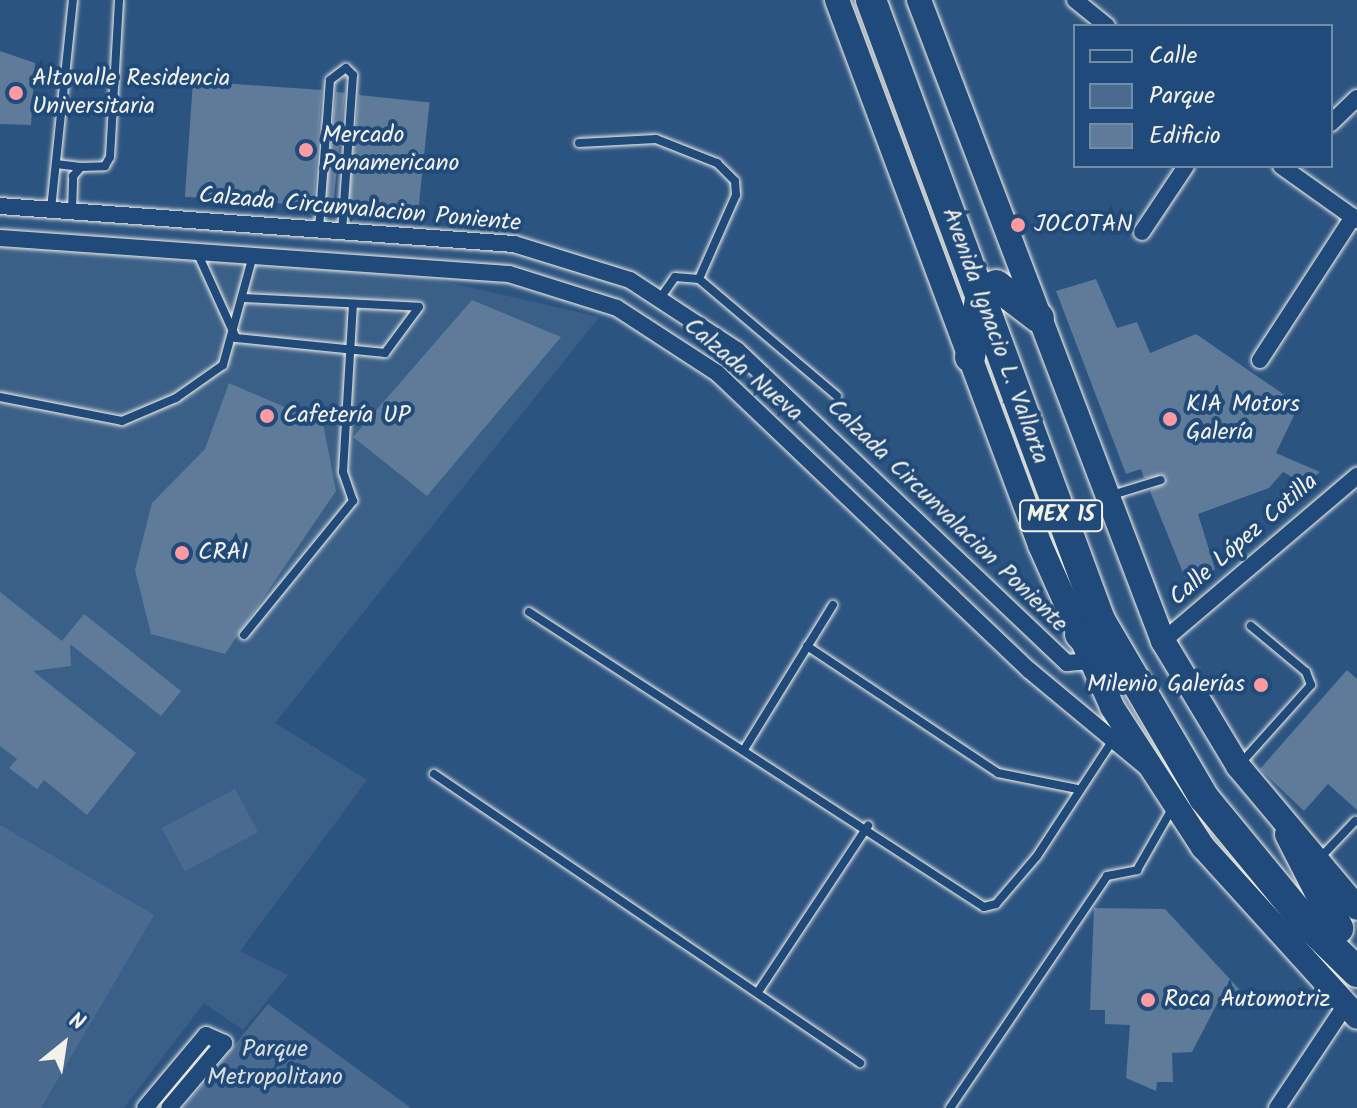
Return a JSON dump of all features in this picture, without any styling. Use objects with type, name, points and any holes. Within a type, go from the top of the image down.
[{"type":"highway","name":"Avenida Ignacio L. Vallarta","points":[[871,0],[1114,603],[1174,719],[1224,796],[1351,927]]},
{"type":"highway","name":"Avenida Ignacio L. Vallarta","points":[[891,0],[1100,620],[1143,701],[1247,854],[1357,972]]},
{"type":"highway","points":[[970,357],[988,291],[1039,318]]},
{"type":"highway","points":[[1086,648],[1143,701]]},
{"type":"highway","points":[[1290,834],[1351,927]]},
{"type":"street","name":"Avenida Ignacio L. Vallarta","points":[[837,0],[970,357],[1118,736],[1150,769],[1174,805],[1351,1012]]},
{"type":"street","name":"Avenida Ignacio L. Vallarta","points":[[919,0],[1105,498],[1163,641],[1238,766],[1315,864],[1351,927]]},
{"type":"street","points":[[1075,0],[1105,24]]},
{"type":"street","points":[[1333,121],[1357,98]]},
{"type":"street","points":[[1142,232],[1185,168]]},
{"type":"street","points":[[1260,360],[1355,218],[1286,168]]},
{"type":"street","name":"Calzada Circunvalacion Poniente","points":[[0,206],[514,244],[586,263],[661,297],[702,323],[1067,663],[1086,648]]},
{"type":"street","name":"Calzada Nueva","points":[[0,238],[509,274],[617,308],[689,351],[908,554],[1118,736]]},
{"type":"street","points":[[689,351],[702,323]]},
{"type":"street","name":"Calle López Cotilla","points":[[1163,641],[1357,476]]},
{"type":"street","points":[[908,554],[929,532]]},
{"type":"street","points":[[1277,1108],[1351,1012]]},
{"type":"street","points":[[145,1108],[206,1035],[224,1043],[169,1108]]},
{"type":"lane","points":[[51,210],[73,0]]},
{"type":"lane","points":[[56,164],[105,166],[110,157],[119,0]]},
{"type":"lane","points":[[319,229],[330,80],[346,68],[353,75],[342,231]]},
{"type":"lane","points":[[579,143],[656,139],[717,163],[735,181],[736,195],[699,279]]},
{"type":"lane","points":[[72,211],[73,176],[81,167]]},
{"type":"lane","points":[[197,251],[236,338]]},
{"type":"lane","points":[[0,397],[122,421],[176,398],[223,365],[236,338],[253,255]]},
{"type":"lane","points":[[661,297],[675,277],[699,279],[837,396]]},
{"type":"lane","points":[[236,338],[385,353],[419,307],[244,298]]},
{"type":"lane","points":[[244,635],[353,501],[343,472],[353,304]]},
{"type":"lane","points":[[1105,498],[1161,480]]},
{"type":"lane","points":[[745,748],[833,605]]},
{"type":"lane","points":[[529,612],[868,826],[984,907],[996,904],[1037,856],[1077,789],[1118,736]]},
{"type":"lane","points":[[1238,766],[1311,685],[1306,672],[1251,626]]},
{"type":"lane","points":[[807,646],[998,773],[1077,789]]},
{"type":"lane","points":[[434,774],[760,989],[860,1063]]},
{"type":"lane","points":[[950,1108],[1107,876],[1137,870],[1174,805]]},
{"type":"lane","points":[[1315,864],[1355,821]]},
{"type":"lane","points":[[760,989],[868,826]]},
{"type":"shaded area","points":[[0,247],[429,278],[599,317],[275,723],[367,780],[240,951],[288,975],[243,1030],[204,1003],[124,1108],[0,1108]]},
{"type":"green space","points":[[235,789],[258,832],[185,871],[162,828]]},
{"type":"green space","points":[[0,825],[154,915],[41,1108],[0,1108]]},
{"type":"green space","name":"Parque Metropolitano","points":[[268,1004],[411,1108],[183,1108]]},
{"type":"building","name":"Altovalle Residencia Universitaria","points":[[0,51],[35,63],[31,125],[0,124]]},
{"type":"building","points":[[193,81],[322,90],[314,206],[185,197]]},
{"type":"building","points":[[336,92],[345,93],[333,206],[324,205]]},
{"type":"building","points":[[359,95],[430,102],[418,215],[347,207]]},
{"type":"building","points":[[1096,279],[1117,328],[1137,322],[1150,353],[1196,334],[1299,405],[1276,453],[1320,472],[1305,484],[1283,472],[1269,488],[1198,514],[1215,569],[1190,590],[1150,491],[1167,477],[1144,478],[1141,469],[1126,474],[1056,291]]},
{"type":"building","points":[[472,300],[561,337],[427,496],[353,437]]},
{"type":"building","points":[[229,383],[303,415],[321,413],[336,491],[225,654],[151,634],[135,570],[152,503],[205,449]]},
{"type":"building","points":[[0,592],[62,641],[84,614],[181,691],[161,716],[70,644],[71,666],[33,671],[136,753],[87,815],[44,780],[37,789],[9,768],[17,759],[0,746]]},
{"type":"building","points":[[1347,670],[1357,679],[1357,810],[1328,784],[1304,811],[1260,769]]},
{"type":"building","name":"Roca Automotriz","points":[[1094,908],[1165,909],[1252,1003],[1218,1002],[1192,1052],[1172,1053],[1173,1082],[1157,1082],[1156,1091],[1126,1078],[1130,1025],[1105,1024],[1105,1010],[1090,1010]]},
{"type":"place","name":"Altovalle Residencia Universitaria","points":[[16,93]]},
{"type":"place","name":"Mercado Panamericano","points":[[306,150]]},
{"type":"place","name":"JOCOTAN","points":[[1018,225]]},
{"type":"place","name":"Cafetería UP","points":[[267,416]]},
{"type":"place","name":"KIA Motors Galería","points":[[1170,419]]},
{"type":"place","name":"CRAI","points":[[182,553]]},
{"type":"place","name":"Milenio Galerías","points":[[1261,685]]},
{"type":"place","name":"Roca Automotriz","points":[[1148,1000]]}]
